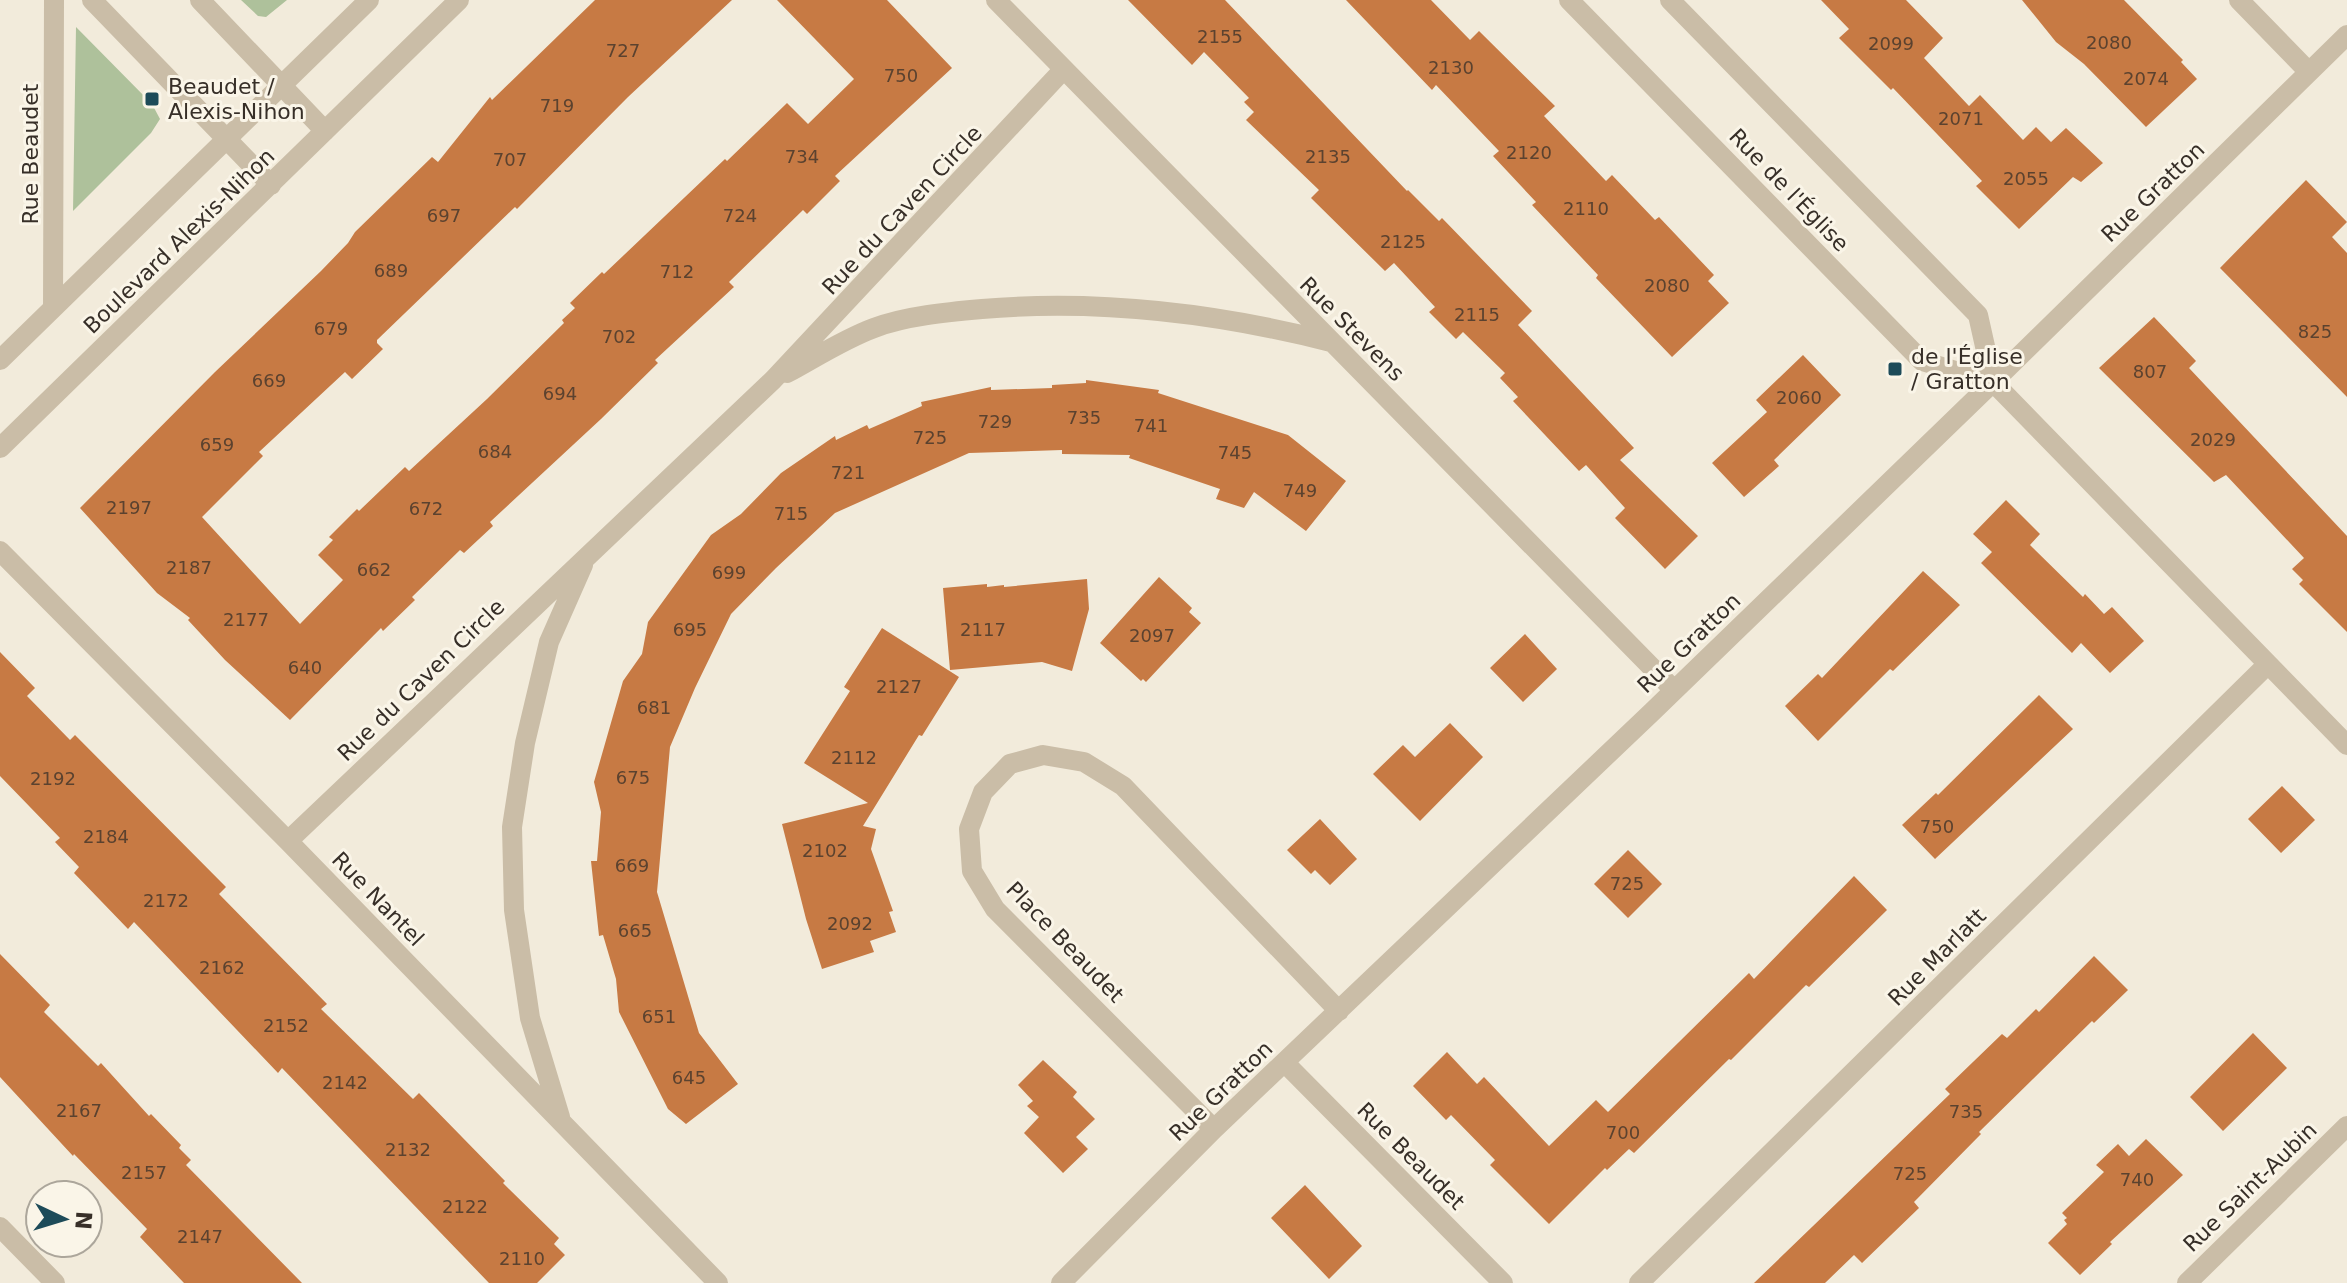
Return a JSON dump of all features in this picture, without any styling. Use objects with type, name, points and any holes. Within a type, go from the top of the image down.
[{"type":"street","name":"Rue Beaudet","points":[[53,308],[54,0]]},
{"type":"street","points":[[92,0],[271,185]]},
{"type":"street","points":[[200,0],[325,131]]},
{"type":"street","name":"Boulevard Alexis-Nihon","points":[[0,360],[369,0]]},
{"type":"street","name":"Boulevard Alexis-Nihon","points":[[0,448],[459,0]]},
{"type":"street","name":"Rue Stevens","points":[[996,0],[1674,690]]},
{"type":"street","name":"Rue de l'Église","points":[[1569,0],[1922,361],[1993,382],[2347,745]]},
{"type":"street","points":[[1670,0],[1978,315],[1993,382]]},
{"type":"street","points":[[2239,0],[2309,72]]},
{"type":"street","name":"Rue Gratton","points":[[1061,1283],[1214,1129],[1993,382],[2347,35]]},
{"type":"street","name":"Rue du Caven Circle","points":[[288,841],[773,380],[1063,70]]},
{"type":"street","name":"Rue du Caven Circle","points":[[773,380],[874,328],[949,312],[1025,305],[1081,304],[1196,315],[1266,325],[1332,343]]},
{"type":"street","name":"Rue Nantel","points":[[0,551],[288,841],[718,1283]]},
{"type":"street","name":"Rue du Caven Circle","points":[[561,1120],[530,1018],[514,910],[512,827],[525,743],[549,642],[587,554]]},
{"type":"street","name":"Rue Marlatt","points":[[1639,1283],[2268,664]]},
{"type":"street","name":"Place Beaudet","points":[[1214,1129],[995,909],[972,871],[969,829],[983,792],[1010,764],[1043,755],[1084,762],[1123,786],[1339,1011]]},
{"type":"street","name":"Rue Beaudet","points":[[1285,1063],[1503,1283]]},
{"type":"street","name":"Rue Saint-Aubin","points":[[2187,1283],[2347,1126]]},
{"type":"street","points":[[0,1227],[55,1283]]},
{"type":"green space","points":[[241,0],[287,0],[266,17],[258,16]]},
{"type":"green space","points":[[76,27],[152,104],[160,119],[151,133],[73,211]]},
{"type":"building","points":[[595,0],[732,0],[377,340],[383,349],[352,379],[345,372],[259,452],[263,456],[202,517],[300,624],[343,580],[318,555],[333,540],[329,537],[357,509],[359,511],[405,467],[409,471],[487,399],[564,323],[562,320],[575,308],[570,303],[787,103],[808,124],[854,79],[777,0],[887,0],[952,68],[835,176],[840,181],[807,214],[803,210],[729,282],[734,287],[655,360],[658,363],[490,522],[493,526],[464,553],[460,550],[412,597],[415,600],[383,631],[381,628],[290,720],[225,660],[188,620],[190,618],[157,593],[80,508],[432,157],[438,162],[490,97],[492,100]]},
{"type":"building","points":[[1128,0],[1225,0],[1407,191],[1439,221],[1442,218],[1532,311],[1518,325],[1634,448],[1620,460],[1698,536],[1665,569],[1615,518],[1625,508],[1586,465],[1579,471],[1513,401],[1518,397],[1500,378],[1505,373],[1463,332],[1456,339],[1429,312],[1435,307],[1394,263],[1385,271],[1311,198],[1319,190],[1246,120],[1254,112],[1244,102],[1249,98],[1204,52],[1192,65]]},
{"type":"building","points":[[1346,0],[1431,0],[1470,40],[1479,31],[1555,106],[1544,116],[1606,181],[1612,175],[1655,220],[1659,217],[1714,275],[1708,281],[1729,303],[1672,357],[1532,205],[1536,202],[1493,156],[1499,151],[1436,85],[1432,90]]},
{"type":"building","points":[[1821,0],[1906,0],[1943,38],[1924,58],[1969,106],[1980,95],[2023,140],[2036,127],[2051,142],[2066,128],[2103,163],[2081,182],[2073,177],[2019,229],[1976,186],[1982,181],[1893,88],[1891,90],[1839,38],[1849,29]]},
{"type":"building","points":[[2022,0],[2124,0],[2183,60],[2181,62],[2197,79],[2146,127],[2084,64],[2056,42]]},
{"type":"building","points":[[2306,180],[2347,222],[2332,237],[2347,253],[2347,397],[2220,268]]},
{"type":"building","points":[[2154,317],[2196,361],[2189,368],[2347,536],[2347,632],[2299,584],[2303,580],[2292,569],[2304,558],[2226,475],[2214,482],[2099,368]]},
{"type":"building","points":[[1803,355],[1841,395],[1774,460],[1779,466],[1744,497],[1712,463],[1767,412],[1756,400]]},
{"type":"building","points":[[1086,380],[1159,390],[1158,393],[1288,435],[1346,481],[1306,531],[1254,492],[1244,508],[1216,499],[1220,489],[1129,458],[1130,455],[1062,454],[1062,450],[969,453],[835,513],[776,568],[731,614],[670,747],[657,892],[699,1033],[738,1084],[686,1124],[668,1109],[619,1012],[616,979],[603,935],[599,936],[591,861],[597,861],[601,812],[594,782],[623,681],[642,654],[648,622],[711,535],[741,514],[781,473],[835,436],[836,440],[867,425],[869,429],[922,406],[921,402],[991,387],[991,390],[1052,388],[1052,385],[1086,383]]},
{"type":"building","points":[[2006,500],[2040,534],[2030,545],[2083,597],[2085,594],[2104,614],[2112,607],[2144,641],[2110,673],[2081,643],[2072,653],[1981,563],[1992,552],[1973,534]]},
{"type":"building","points":[[1923,571],[1960,605],[1818,741],[1785,706],[1818,674],[1822,678]]},
{"type":"building","points":[[1159,577],[1192,608],[1189,612],[1201,623],[1146,682],[1141,681],[1100,643]]},
{"type":"building","points":[[1087,579],[1089,609],[1072,671],[1042,662],[950,670],[943,588],[987,584],[987,587],[1004,587]]},
{"type":"building","points":[[882,628],[959,677],[863,826],[876,829],[871,849],[893,911],[889,912],[896,932],[870,941],[874,952],[822,969],[782,824],[868,803],[804,763],[850,691],[844,687]]},
{"type":"building","points":[[1525,634],[1557,669],[1523,702],[1490,668]]},
{"type":"building","points":[[0,652],[35,688],[27,696],[70,740],[75,735],[226,887],[219,894],[327,1004],[321,1009],[413,1099],[419,1093],[559,1238],[554,1244],[565,1255],[537,1283],[489,1283],[282,1068],[278,1073],[134,922],[128,929],[74,873],[79,867],[55,842],[60,838],[0,776]]},
{"type":"building","points":[[2039,695],[2073,729],[1935,859],[1902,825],[1936,793],[1938,795]]},
{"type":"building","points":[[1450,723],[1483,757],[1420,821],[1373,774],[1403,745],[1415,757]]},
{"type":"building","points":[[2282,786],[2315,820],[2281,853],[2248,819]]},
{"type":"building","points":[[1320,819],[1357,859],[1330,885],[1315,870],[1311,874],[1287,850]]},
{"type":"building","points":[[1628,850],[1662,884],[1628,918],[1594,884]]},
{"type":"building","points":[[1854,876],[1887,910],[1634,1153],[1629,1149],[1607,1170],[1605,1168],[1549,1224],[1490,1165],[1495,1160],[1451,1115],[1446,1120],[1413,1086],[1447,1052],[1477,1084],[1484,1077],[1549,1146],[1596,1100],[1608,1112],[1749,973],[1754,979]]},
{"type":"building","points":[[0,954],[50,1005],[44,1012],[98,1066],[101,1063],[149,1116],[151,1114],[181,1145],[179,1148],[191,1160],[186,1165],[302,1283],[184,1283],[140,1237],[147,1229],[104,1185],[104,1179],[98,1179],[73,1156],[0,1077]]},
{"type":"building","points":[[2094,956],[2128,990],[1979,1132],[1981,1134],[1914,1202],[1919,1208],[1862,1263],[1854,1255],[1825,1283],[1754,1283],[1950,1094],[1945,1089],[2002,1034],[2007,1038],[2036,1009],[2039,1012]]},
{"type":"building","points":[[2253,1033],[2287,1068],[2223,1131],[2190,1097]]},
{"type":"building","points":[[1043,1060],[1077,1092],[1073,1097],[1095,1119],[1076,1137],[1088,1149],[1063,1173],[1024,1133],[1039,1117],[1027,1106],[1033,1101],[1018,1085]]},
{"type":"building","points":[[2146,1139],[2183,1175],[2110,1242],[2112,1244],[2080,1275],[2048,1243],[2067,1224],[2064,1220],[2067,1218],[2062,1213],[2104,1172],[2096,1165],[2118,1144],[2129,1156]]},
{"type":"building","points":[[1305,1185],[1362,1246],[1329,1279],[1271,1218]]},
{"type":"place","name":"Beaudet / Alexis-Nihon","points":[[152,99]]},
{"type":"place","name":"de l'Église / Gratton","points":[[1895,369]]}]
